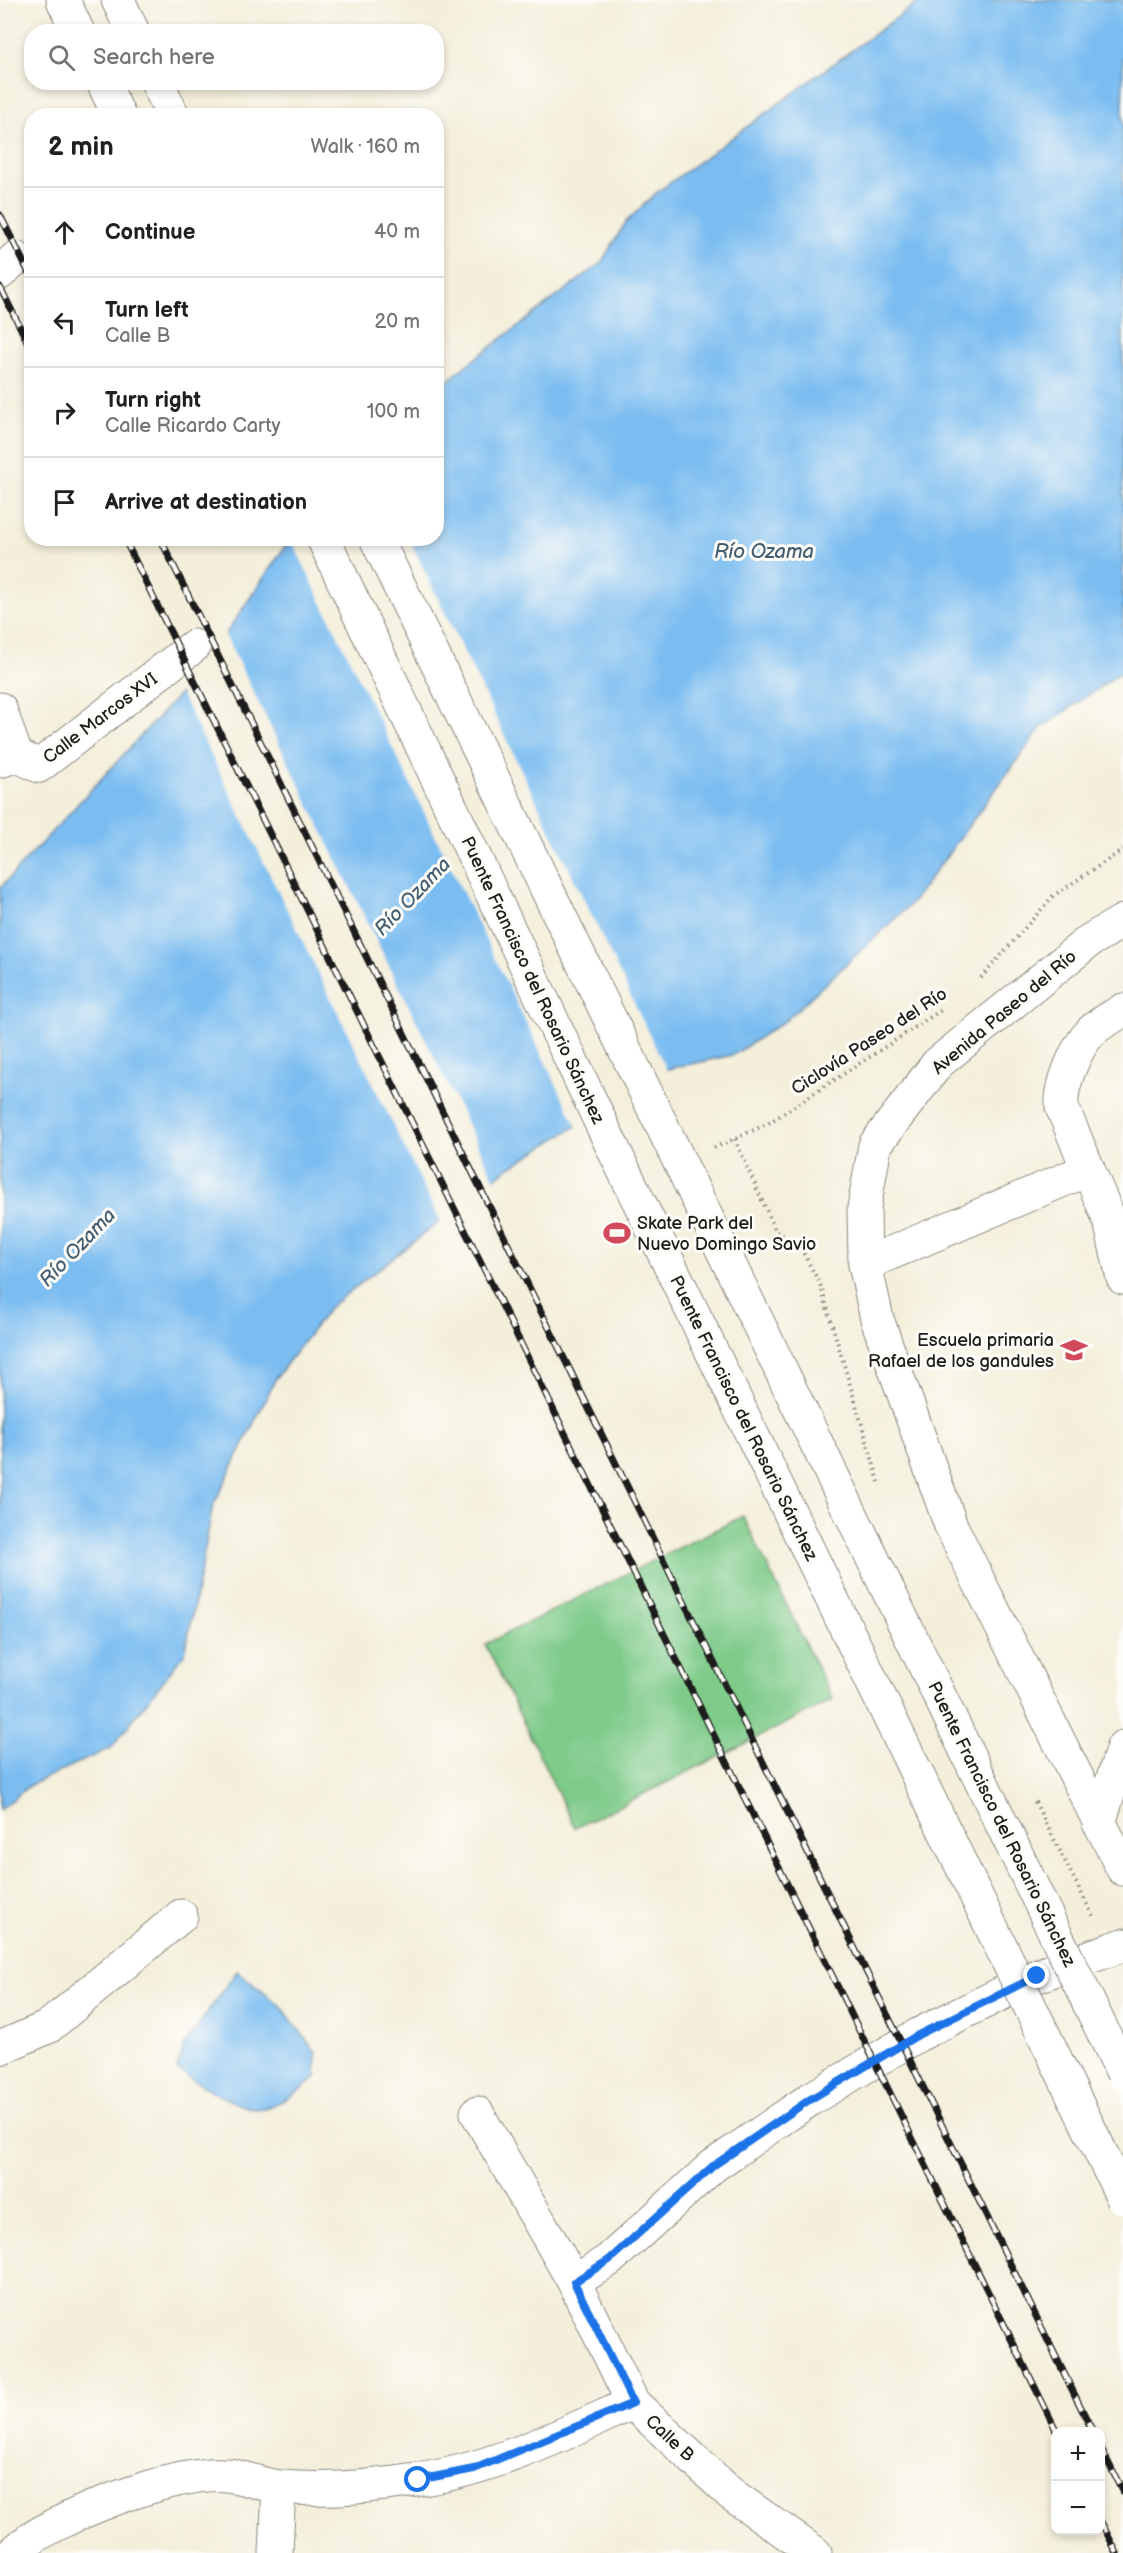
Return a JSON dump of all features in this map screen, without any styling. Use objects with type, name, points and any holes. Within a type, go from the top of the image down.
[{"type":"street","points":[[63,0],[74,24]]},
{"type":"street","points":[[118,0],[129,24]]},
{"type":"street","points":[[107,90],[115,108]]},
{"type":"street","points":[[161,90],[169,108]]},
{"type":"street","name":"Puente Francisco del Rosario Sánchez","points":[[327,546],[606,1133],[1123,2198]]},
{"type":"street","name":"Puente Francisco del Rosario Sánchez","points":[[380,546],[1123,2073]]},
{"type":"street","name":"Calle Marcos XVI","points":[[8,758],[39,766],[194,646]]},
{"type":"street","points":[[0,709],[8,758]]},
{"type":"street","name":"Avenida Paseo del Río","points":[[865,1264],[864,1208],[875,1145],[938,1063],[1089,941],[1123,921]]},
{"type":"street","points":[[1123,1010],[1090,1032],[1064,1080],[1060,1094],[1062,1107],[1087,1170],[1117,1219],[1123,1278]]},
{"type":"street","points":[[1087,1170],[865,1264],[877,1319],[951,1526],[1123,1869]]},
{"type":"street","points":[[1099,1823],[1123,1747]]},
{"type":"street","points":[[0,2048],[48,2027],[181,1916]]},
{"type":"street","points":[[574,2282],[609,2260],[713,2166],[809,2100],[918,2035],[1037,1976],[1123,1945]]},
{"type":"street","name":"Calle B","points":[[477,2113],[574,2282],[633,2403],[731,2494],[815,2553]]},
{"type":"street","points":[[12,2553],[28,2539],[99,2505],[169,2482],[225,2475],[279,2487],[360,2487],[474,2469],[633,2403]]},
{"type":"street","points":[[276,2553],[279,2487]]},
{"type":"path","points":[[979,981],[1053,896],[1123,850]]},
{"type":"path","name":"Ciclovía Paseo del Río","points":[[705,1153],[767,1124],[952,1003]]},
{"type":"green space","points":[[743,1516],[833,1700],[575,1828],[485,1644]]},
{"type":"water","name":"Río Ozama","points":[[921,0],[1123,0],[1123,671],[1040,729],[912,903],[785,1021],[733,1055],[668,1069],[507,1169],[330,1307],[276,1378],[213,1506],[185,1653],[111,1748],[30,1785],[0,1810],[0,888],[199,673],[285,546],[444,546],[444,385],[601,263],[626,222],[656,193]]},
{"type":"water","points":[[237,1971],[282,2007],[316,2053],[316,2078],[285,2099],[264,2108],[255,2109],[232,2101],[177,2069],[185,2044]]},
{"type":"pier","points":[[294,546],[412,546],[668,1073],[578,1129]]},
{"type":"pier","points":[[223,631],[496,1182],[442,1224],[179,690],[196,671]]},
{"type":"railway","points":[[0,215],[24,263]]},
{"type":"railway","points":[[0,287],[24,335]]},
{"type":"railway","points":[[128,546],[1055,2427]]},
{"type":"railway","points":[[164,546],[1091,2427]]},
{"type":"railway","points":[[1105,2456],[1123,2492]]},
{"type":"railway","points":[[1105,2530],[1117,2553]]},
{"type":"place","name":"Skate Park del Nuevo Domingo Savio","points":[[617,1233]]},
{"type":"place","name":"Escuela primaria Rafael de los gandules","points":[[1074,1350]]},
{"type":"route","points":[[418,2480],[474,2469],[633,2403],[608,2356],[574,2282],[609,2260],[713,2166],[809,2100],[918,2035],[1037,1976]]}]
